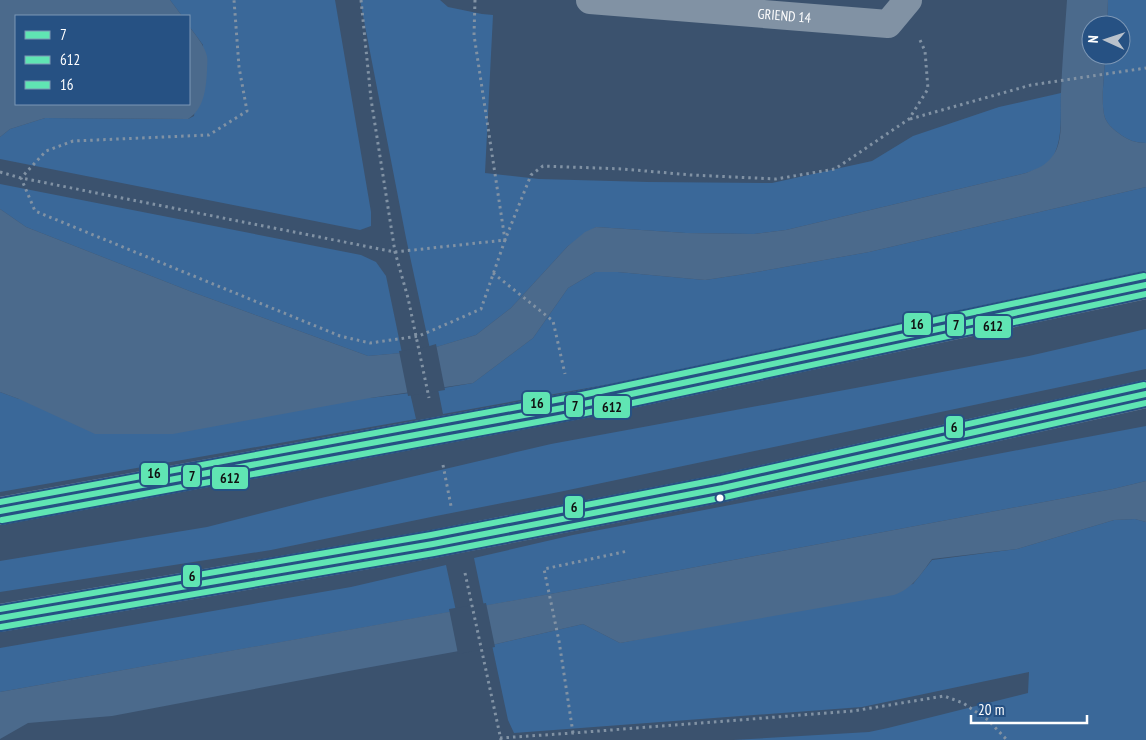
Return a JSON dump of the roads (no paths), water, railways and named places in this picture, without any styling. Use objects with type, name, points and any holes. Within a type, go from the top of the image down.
[{"type":"main road","points":[[0,511],[579,405],[1146,286]]},
{"type":"main road","points":[[2,618],[433,544],[723,488],[1146,394]]},
{"type":"street","name":"GRIEND 14","points":[[590,0],[888,24],[906,3]]}]
